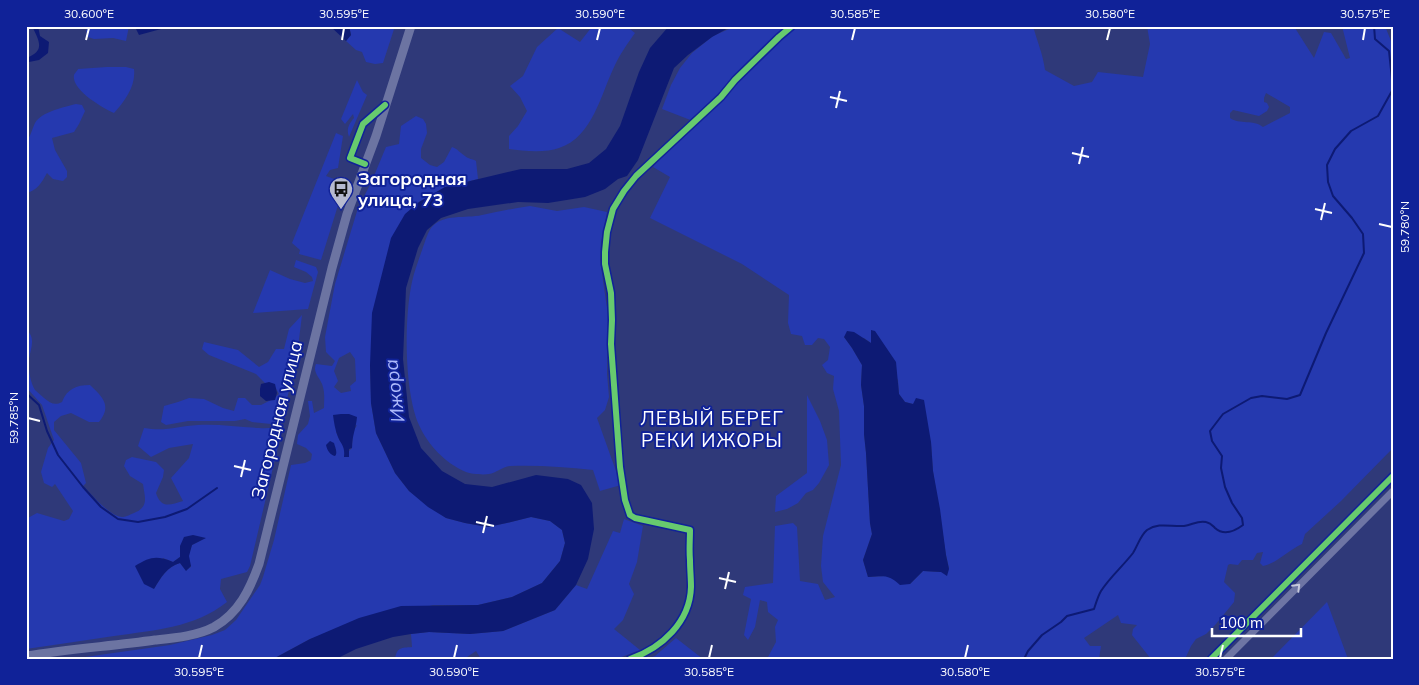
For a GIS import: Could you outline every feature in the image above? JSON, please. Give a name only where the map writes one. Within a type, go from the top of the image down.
[{"type":"main road","name":"Загородная улица","points":[[26,656],[197,633],[222,622],[245,597],[259,564],[327,284],[347,214],[376,136],[411,26]]},
{"type":"street","points":[[630,659],[652,649],[664,640],[674,631],[682,618],[691,589],[690,530],[635,518],[630,515],[625,500],[620,467],[611,344],[611,293],[604,252],[611,214],[617,202],[636,176],[720,97],[779,36],[792,26]]},
{"type":"street","points":[[365,164],[350,158],[363,124],[385,105]]},
{"type":"street","points":[[1211,659],[1393,476]]},
{"type":"street","points":[[1226,659],[1393,491]]},
{"type":"shaded area","points":[[88,26],[129,26],[126,41],[113,38],[94,39],[88,37],[86,31]]},
{"type":"shaded area","points":[[349,26],[395,26],[383,63],[366,62],[362,52],[356,50],[346,41],[351,35]]},
{"type":"shaded area","points":[[590,26],[626,26],[635,33],[617,61],[588,124],[571,142],[554,150],[528,151],[509,149],[509,136],[527,111],[520,97],[510,86],[523,76],[537,47],[558,28],[580,42],[591,28]]},
{"type":"shaded area","points":[[736,26],[1033,26],[1045,70],[1074,86],[1092,82],[1098,72],[1143,77],[1150,44],[1147,26],[1288,26],[1295,28],[1314,58],[1324,32],[1331,33],[1346,59],[1350,58],[1342,26],[1385,26],[1393,46],[1393,448],[1341,501],[1305,534],[1302,544],[1263,566],[1260,563],[1263,552],[1257,553],[1253,560],[1242,560],[1238,565],[1228,565],[1224,582],[1235,593],[1234,602],[1206,634],[1196,639],[1185,659],[1151,659],[1132,635],[1133,629],[1137,625],[1121,623],[1118,615],[1084,638],[1090,646],[1101,646],[1099,659],[764,659],[768,657],[776,642],[775,627],[778,620],[768,612],[767,602],[760,600],[755,627],[748,640],[744,635],[751,599],[743,595],[745,587],[773,583],[775,526],[793,523],[797,527],[800,581],[818,584],[825,600],[835,597],[823,582],[821,566],[823,536],[841,465],[839,411],[833,389],[834,376],[827,373],[822,365],[828,360],[830,347],[824,339],[818,338],[812,345],[805,345],[802,336],[791,334],[788,323],[789,295],[742,264],[650,218],[670,177],[653,167],[693,121],[662,109],[680,68],[692,53],[713,36]],"holes":[[[1266,93],[1290,107],[1290,113],[1263,127],[1255,123],[1230,118],[1230,113],[1233,110],[1259,116],[1267,111],[1269,107],[1264,102]],[[844,337],[864,338],[871,343],[898,380],[899,394],[905,402],[913,404],[931,442],[933,471],[949,568],[941,572],[923,571],[910,584],[886,576],[868,577],[863,560],[872,534],[861,385],[862,365]]]},
{"type":"shaded area","points":[[107,67],[134,69],[133,81],[126,98],[114,113],[89,98],[77,87],[74,81],[74,75],[78,69]]},
{"type":"shaded area","points":[[357,80],[363,92],[367,95],[349,137],[348,129],[354,118],[353,114],[345,124],[341,119]]},
{"type":"shaded area","points":[[76,104],[82,105],[85,111],[74,132],[52,138],[55,150],[67,171],[67,177],[63,181],[53,179],[47,173],[36,188],[26,193],[26,142],[35,123],[47,113]]},
{"type":"shaded area","points":[[416,116],[423,119],[426,124],[427,133],[421,149],[421,158],[430,165],[437,167],[444,162],[452,147],[466,157],[476,161],[478,179],[445,187],[419,202],[370,365],[371,403],[376,433],[395,473],[409,491],[446,518],[488,527],[531,517],[550,521],[562,530],[565,543],[560,561],[542,583],[512,597],[478,605],[433,605],[310,639],[273,659],[71,659],[170,645],[225,630],[236,620],[260,585],[274,540],[291,465],[311,460],[312,454],[306,448],[297,444],[298,435],[308,424],[310,416],[308,401],[312,401],[314,413],[324,408],[324,390],[315,367],[316,364],[332,366],[335,361],[326,352],[325,337],[335,284],[358,208],[386,147],[399,144],[401,126]],"holes":[[[350,352],[355,359],[356,381],[350,386],[351,391],[341,393],[334,387],[338,381],[334,371],[339,358]],[[357,425],[353,432],[352,448],[349,451],[340,441],[336,432]]]},
{"type":"shaded area","points":[[336,133],[343,136],[338,168],[330,170],[326,176],[345,183],[321,260],[299,254],[300,250],[292,243]]},
{"type":"shaded area","points":[[530,206],[557,211],[584,207],[607,212],[601,242],[600,260],[608,315],[607,374],[609,397],[605,410],[597,418],[621,485],[600,491],[593,470],[510,466],[489,474],[466,472],[451,464],[432,446],[419,425],[414,411],[410,393],[407,354],[409,297],[424,243],[431,228],[436,223],[448,218],[475,216]]},
{"type":"shaded area","points":[[296,260],[316,267],[318,272],[308,309],[253,313],[270,270],[305,283],[313,281],[312,277],[306,272],[294,267]]},
{"type":"shaded area","points":[[302,315],[297,356],[281,425],[252,422],[245,419],[235,421],[188,421],[166,425],[161,422],[164,406],[189,398],[204,399],[234,411],[238,398],[245,398],[252,405],[261,405],[273,399],[279,394],[275,387],[265,383],[256,374],[209,355],[202,349],[204,342],[238,350],[259,367],[268,362],[276,349],[284,349],[289,329]]},
{"type":"shaded area","points":[[26,329],[32,339],[29,371],[36,391],[48,401],[57,404],[62,402],[69,391],[80,386],[90,385],[102,398],[105,411],[99,422],[89,422],[71,413],[61,416],[54,422],[54,430],[81,463],[86,483],[83,486],[101,505],[113,514],[123,517],[139,511],[145,502],[143,484],[130,476],[124,466],[126,460],[132,457],[156,462],[164,470],[156,493],[160,502],[170,504],[183,501],[171,478],[189,458],[193,444],[169,448],[151,457],[138,446],[144,428],[165,429],[221,425],[282,429],[250,566],[247,572],[221,579],[220,589],[227,602],[214,611],[188,623],[144,632],[26,649],[26,519],[37,513],[64,521],[69,519],[73,511],[55,484],[52,487],[44,483],[41,472],[48,448],[54,440],[42,405],[26,387]],"holes":[[[205,538],[192,545],[188,556],[191,567],[186,570],[180,563],[171,567],[154,589],[163,558],[173,562],[180,557],[180,546]]]},
{"type":"shaded area","points":[[807,395],[827,440],[829,465],[813,490],[806,493],[798,503],[787,509],[775,512],[776,496],[807,473]]},
{"type":"shaded area","points":[[624,519],[643,526],[637,562],[629,584],[634,594],[623,620],[614,629],[640,650],[611,659],[481,659],[476,651],[464,659],[395,659],[400,649],[412,647],[411,634],[429,632],[470,634],[503,631],[555,610],[576,585],[587,589],[613,531],[620,533]]},
{"type":"shaded area","points":[[1327,602],[1348,659],[1271,659]]},
{"type":"shaded area","points":[[676,638],[703,659],[646,659],[655,656]]},
{"type":"water","points":[[32,26],[38,26],[40,36],[49,42],[48,53],[39,60],[29,62],[26,58],[39,49],[37,36]]},
{"type":"water","points":[[137,26],[172,26],[139,35],[136,29]]},
{"type":"water","points":[[330,26],[349,26],[351,35],[346,41]]},
{"type":"water","name":"Ижора","points":[[669,26],[732,26],[712,37],[674,68],[638,160],[627,176],[618,179],[605,189],[585,197],[548,203],[518,202],[468,209],[441,218],[427,230],[418,248],[406,288],[403,359],[409,417],[421,448],[442,471],[465,484],[492,487],[536,475],[568,479],[581,485],[592,503],[594,529],[588,559],[576,585],[555,610],[503,631],[470,634],[429,632],[411,634],[393,637],[356,649],[336,659],[273,659],[310,639],[359,618],[401,606],[478,605],[512,597],[542,583],[560,561],[565,543],[562,530],[550,521],[531,517],[488,527],[446,518],[428,507],[409,491],[395,473],[376,433],[371,403],[372,313],[391,238],[405,214],[419,202],[445,187],[521,169],[567,169],[589,163],[606,149],[620,126],[639,72],[650,48]]},
{"type":"water","points":[[871,330],[875,331],[896,362],[899,394],[905,402],[913,404],[916,398],[924,400],[949,569],[947,576],[941,572],[923,571],[910,584],[900,585],[889,577],[868,577],[863,560],[872,534],[861,385],[862,365],[844,337],[847,331],[854,332],[871,343]]},
{"type":"water","points":[[269,382],[275,384],[277,393],[275,400],[266,401],[260,396],[260,389],[261,384]]},
{"type":"water","points":[[341,414],[357,417],[352,448],[349,449],[349,457],[344,457],[344,448],[335,426],[333,415]]},
{"type":"water","points":[[330,441],[334,443],[335,456],[326,447]]},
{"type":"water","points":[[193,535],[206,538],[192,545],[189,556],[191,566],[186,571],[180,563],[168,570],[154,589],[144,584],[135,566],[153,558],[162,558],[173,562],[180,557],[180,546],[184,537]]},
{"type":"waterway","points":[[1024,659],[1028,651],[1042,635],[1067,616],[1094,609],[1101,591],[1133,553],[1147,530],[1156,526],[1184,526],[1198,522],[1208,522],[1218,530],[1226,532],[1233,531],[1243,525],[1242,518],[1232,503],[1225,487],[1221,468],[1222,456],[1212,441],[1210,431],[1223,414],[1251,398],[1262,396],[1287,399],[1300,395],[1326,333],[1364,253],[1363,234],[1333,196],[1328,182],[1327,165],[1335,149],[1351,131],[1378,116],[1393,89],[1389,51],[1375,39],[1374,26]]},
{"type":"waterway","points":[[26,393],[39,405],[47,431],[58,455],[101,507],[118,519],[138,522],[165,517],[187,509],[217,488]]},
{"type":"cycle path","points":[[630,659],[663,641],[680,622],[686,611],[691,587],[690,530],[635,518],[630,515],[625,500],[620,467],[611,344],[611,293],[605,264],[607,232],[613,209],[636,176],[721,97],[735,80],[792,26]]},
{"type":"cycle path","points":[[365,164],[350,158],[363,124],[385,105]]},
{"type":"cycle path","points":[[1211,659],[1393,476]]},
{"type":"place","name":"Загородная улица, 73","points":[[341,210]]},
{"type":"district","name":"ЛЕВЫЙ БЕРЕГ РЕКИ ИЖОРЫ","points":[[712,429]]}]
